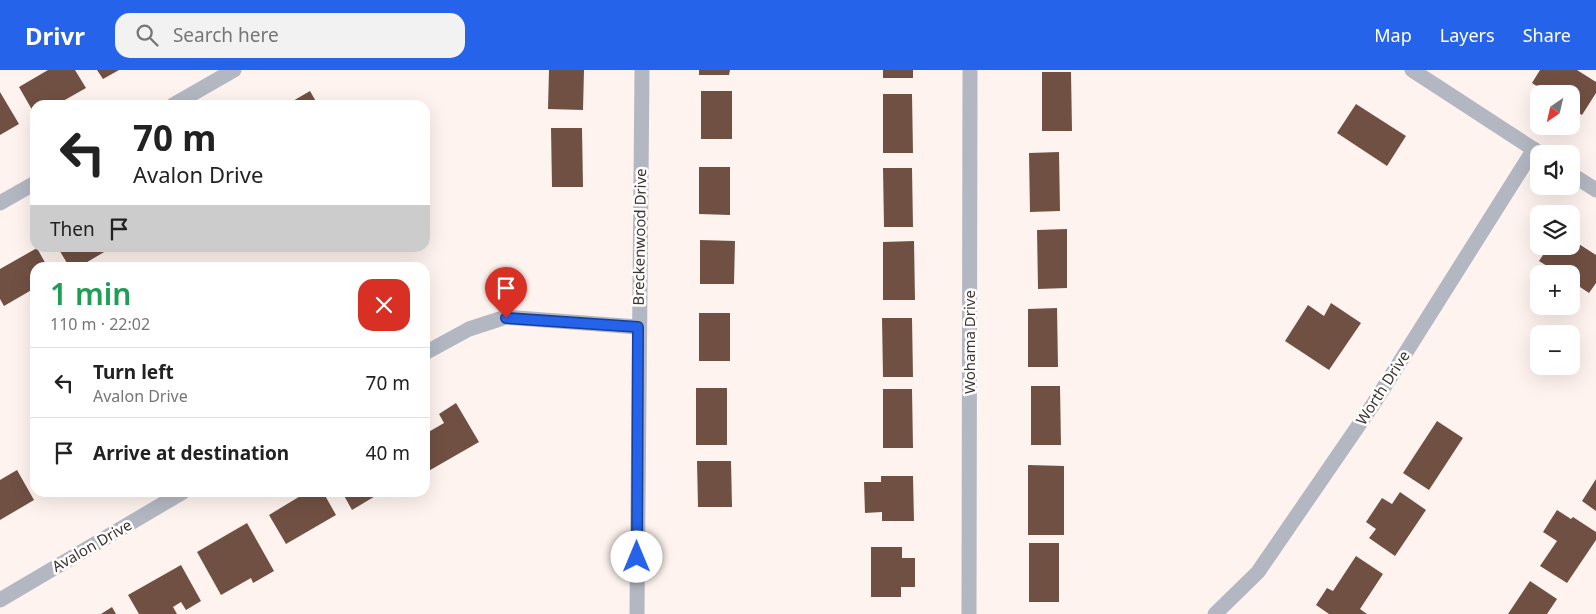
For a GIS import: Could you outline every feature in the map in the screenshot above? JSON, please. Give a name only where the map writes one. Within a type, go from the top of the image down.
[{"type":"street","points":[[182,100],[234,70]]},
{"type":"street","name":"Breckenwood Drive","points":[[636,614],[642,70]]},
{"type":"street","name":"Wohama Drive","points":[[969,614],[970,70]]},
{"type":"street","points":[[1412,70],[1530,146]]},
{"type":"street","name":"Worth Drive","points":[[1215,614],[1258,572],[1374,403],[1530,163]]},
{"type":"street","points":[[1580,180],[1596,190]]},
{"type":"street","points":[[0,203],[30,186]]},
{"type":"street","points":[[430,350],[469,329],[506,318],[638,327]]},
{"type":"street","name":"Avalon Drive","points":[[0,600],[175,497]]},
{"type":"building","points":[[48,70],[75,70],[86,88],[65,100],[30,100],[30,106],[19,87]]},
{"type":"building","points":[[97,70],[119,70],[103,79]]},
{"type":"building","points":[[549,70],[584,70],[583,110],[548,109]]},
{"type":"building","points":[[699,70],[730,70],[729,75],[699,75]]},
{"type":"building","points":[[883,70],[913,70],[913,78],[883,78]]},
{"type":"building","points":[[1540,70],[1577,70],[1596,82],[1596,93],[1582,115],[1580,114],[1580,85],[1535,85],[1532,83]]},
{"type":"building","points":[[1042,72],[1071,72],[1072,131],[1042,131]]},
{"type":"building","points":[[310,91],[315,100],[295,100]]},
{"type":"building","points":[[701,91],[732,91],[732,139],[701,139]]},
{"type":"building","points":[[0,92],[19,124],[0,135]]},
{"type":"building","points":[[883,94],[912,94],[913,153],[883,153]]},
{"type":"building","points":[[1356,104],[1406,136],[1387,166],[1337,133]]},
{"type":"building","points":[[551,128],[582,128],[583,187],[552,187]]},
{"type":"building","points":[[1059,152],[1060,211],[1030,212],[1029,153]]},
{"type":"building","points":[[699,167],[730,167],[730,215],[699,214]]},
{"type":"building","points":[[883,168],[912,168],[913,227],[884,227]]},
{"type":"building","points":[[1067,229],[1067,288],[1038,289],[1037,230]]},
{"type":"building","points":[[700,240],[735,241],[734,284],[700,284]]},
{"type":"building","points":[[914,241],[915,300],[883,300],[883,242]]},
{"type":"building","points":[[1580,245],[1596,255],[1596,283],[1589,293],[1580,287],[1580,265],[1545,265],[1539,261],[1543,255],[1580,255]]},
{"type":"building","points":[[30,252],[39,252],[45,262],[30,262],[30,291],[4,306],[0,299],[0,269]]},
{"type":"building","points":[[60,252],[104,252],[87,262],[66,262]]},
{"type":"building","points":[[1331,303],[1361,323],[1329,370],[1285,341],[1308,305],[1324,316]]},
{"type":"building","points":[[1057,308],[1058,367],[1028,367],[1028,309]]},
{"type":"building","points":[[699,313],[730,313],[730,361],[699,361]]},
{"type":"building","points":[[882,318],[912,318],[913,377],[883,377]]},
{"type":"building","points":[[1031,386],[1060,386],[1061,445],[1031,445]]},
{"type":"building","points":[[696,388],[727,388],[727,445],[696,445]]},
{"type":"building","points":[[883,389],[912,389],[913,448],[883,448]]},
{"type":"building","points":[[456,403],[479,442],[430,470],[430,431],[444,423],[439,414]]},
{"type":"building","points":[[1437,421],[1463,438],[1429,490],[1403,473]]},
{"type":"building","points":[[697,461],[731,461],[732,507],[698,507]]},
{"type":"building","points":[[1028,465],[1064,466],[1064,535],[1028,535]]},
{"type":"building","points":[[17,470],[30,493],[30,497],[34,500],[0,520],[0,480]]},
{"type":"building","points":[[881,476],[913,476],[914,521],[882,521],[882,512],[865,513],[864,482],[881,482]]},
{"type":"building","points":[[1596,479],[1596,511],[1582,501]]},
{"type":"building","points":[[1400,492],[1426,510],[1395,556],[1369,538],[1376,529],[1366,522],[1382,498],[1392,504]]},
{"type":"building","points":[[299,497],[326,497],[336,515],[286,544],[269,515]]},
{"type":"building","points":[[345,497],[374,497],[352,510]]},
{"type":"building","points":[[1557,510],[1571,519],[1573,517],[1596,532],[1596,540],[1567,583],[1540,566],[1557,541],[1543,532]]},
{"type":"building","points":[[247,523],[274,571],[253,583],[251,578],[221,595],[197,552]]},
{"type":"building","points":[[1029,543],[1059,543],[1059,602],[1029,602]]},
{"type":"building","points":[[871,547],[902,547],[902,558],[915,558],[915,587],[901,587],[901,597],[871,597]]},
{"type":"building","points":[[1356,556],[1383,574],[1360,609],[1367,614],[1329,614],[1316,605],[1327,588],[1333,591]]},
{"type":"building","points":[[181,565],[201,601],[186,610],[181,602],[173,607],[177,614],[139,614],[128,595]]},
{"type":"building","points":[[1530,581],[1557,599],[1547,614],[1508,614]]},
{"type":"building","points":[[112,607],[116,614],[101,614]]},
{"type":"route","points":[[506,318],[638,327],[637,557]]}]
